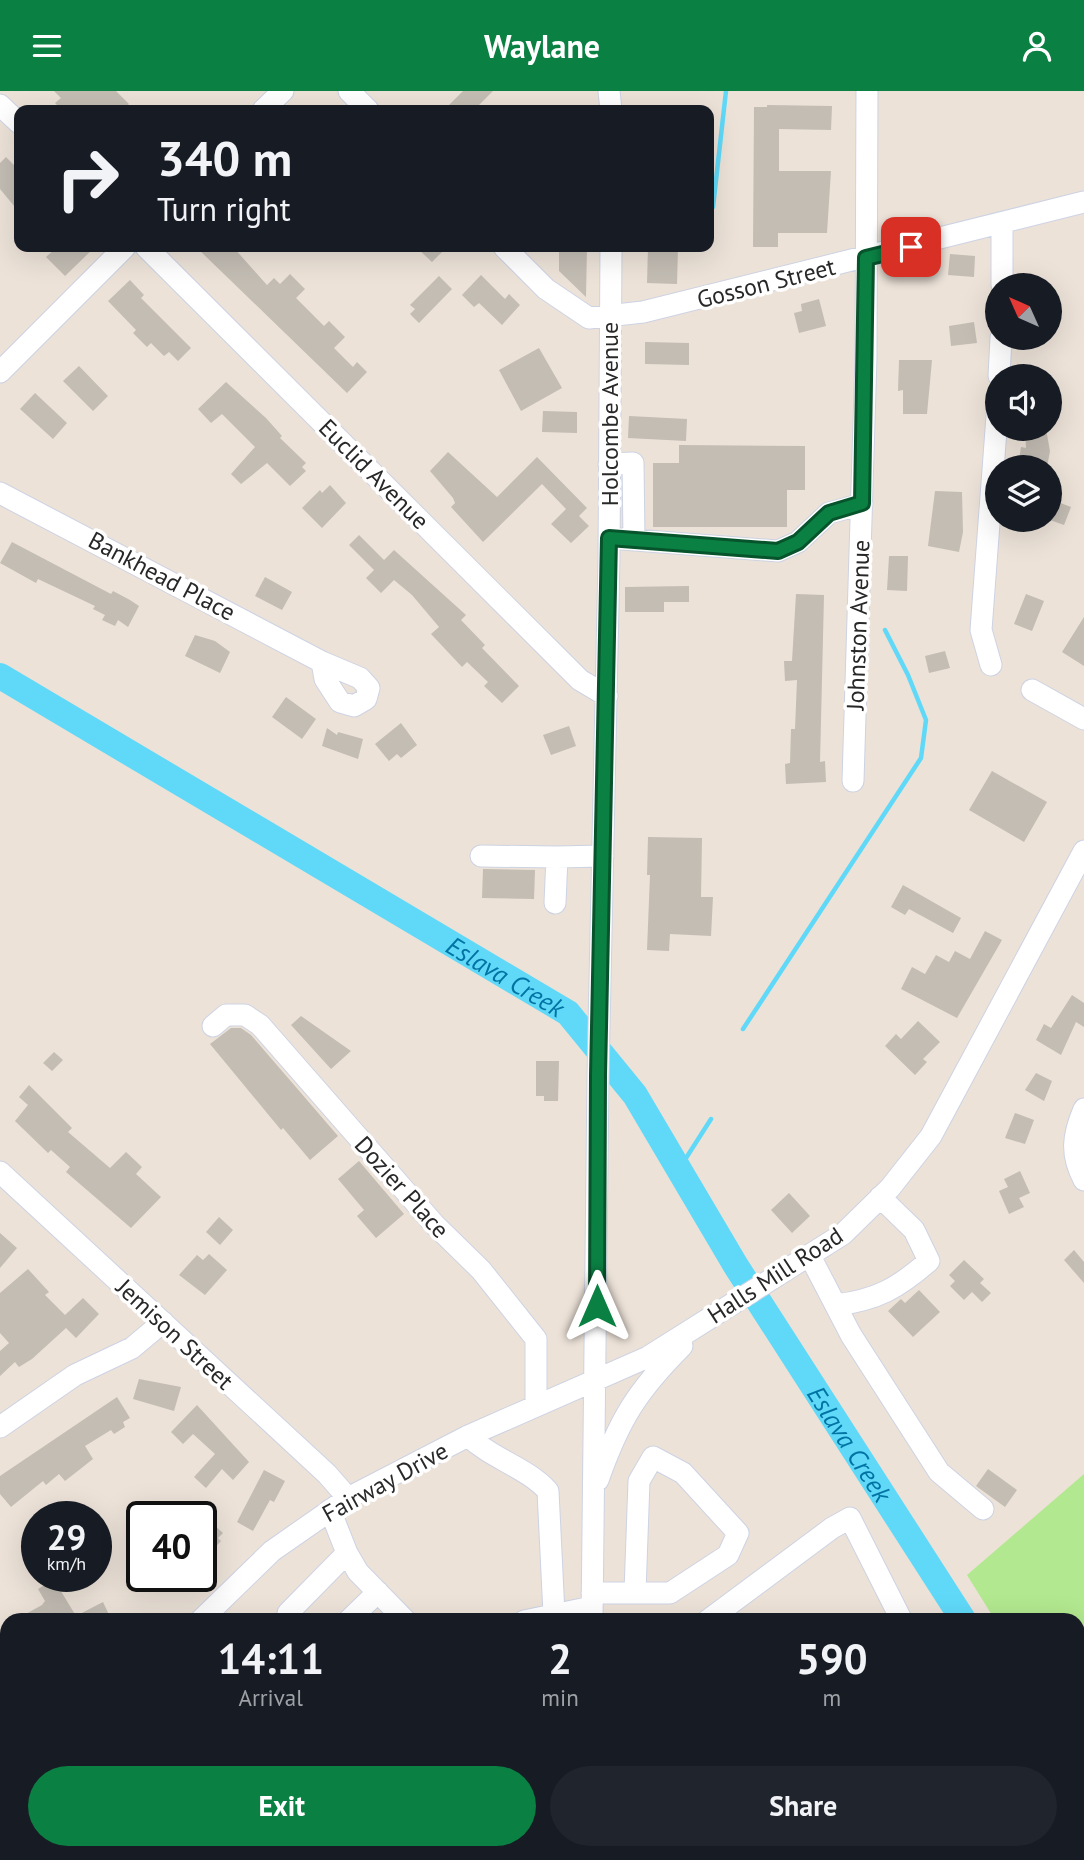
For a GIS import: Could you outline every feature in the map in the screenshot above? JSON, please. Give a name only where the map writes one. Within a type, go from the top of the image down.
[{"type":"street","points":[[268,105],[283,91]]},
{"type":"street","points":[[349,91],[363,105]]},
{"type":"street","name":"Johnston Avenue","points":[[853,781],[862,503],[867,91]]},
{"type":"street","points":[[0,105],[14,118]]},
{"type":"street","name":"Gosson Street","points":[[509,252],[546,289],[589,318],[643,312],[1084,202]]},
{"type":"street","points":[[1002,223],[1002,273]]},
{"type":"street","points":[[0,372],[120,252]]},
{"type":"street","name":"Euclid Avenue","points":[[151,252],[580,680],[607,696]]},
{"type":"street","name":"Holcombe Avenue","points":[[593,1379],[597,1330],[598,1076],[607,696],[611,252]]},
{"type":"street","points":[[991,665],[981,631],[995,441]]},
{"type":"street","points":[[609,464],[633,463],[634,539]]},
{"type":"street","name":"Bankhead Place","points":[[0,493],[323,662]]},
{"type":"street","points":[[609,538],[778,551],[798,542],[829,513],[862,503]]},
{"type":"street","points":[[1032,690],[1084,719]]},
{"type":"street","name":"Halls Mill Road","points":[[593,1379],[648,1357],[802,1261],[842,1234],[880,1197],[932,1136],[1084,851]]},
{"type":"street","points":[[481,856],[603,856]]},
{"type":"street","points":[[555,903],[557,857]]},
{"type":"street","name":"Dozier Place","points":[[213,1027],[226,1015],[245,1015],[260,1025],[434,1224],[481,1270],[536,1339],[536,1406]]},
{"type":"street","points":[[1084,1109],[1075,1129],[1072,1148],[1084,1180]]},
{"type":"street","name":"Jemison Street","points":[[0,1172],[327,1474],[348,1498]]},
{"type":"street","points":[[836,1305],[867,1301],[894,1289],[929,1261],[914,1230],[880,1197]]},
{"type":"street","points":[[802,1261],[836,1305],[851,1335],[939,1472],[983,1509]]},
{"type":"street","points":[[593,1495],[614,1433],[632,1402],[650,1378],[711,1317]]},
{"type":"street","points":[[0,1427],[75,1375],[132,1348],[163,1322]]},
{"type":"street","points":[[592,1607],[593,1379]]},
{"type":"street","name":"Fairway Drive","points":[[208,1613],[271,1551],[348,1498],[468,1436],[593,1379]]},
{"type":"street","points":[[468,1436],[484,1452],[537,1479],[548,1491],[542,1613]]},
{"type":"street","points":[[565,1613],[635,1593],[670,1593],[728,1555],[738,1533],[683,1473],[653,1457],[639,1481],[635,1593]]},
{"type":"street","points":[[330,1510],[347,1553],[358,1572],[398,1613]]},
{"type":"street","points":[[718,1613],[832,1528],[850,1518],[898,1613]]},
{"type":"street","points":[[288,1613],[347,1553]]},
{"type":"street","points":[[356,1613],[378,1592]]},
{"type":"green space","points":[[1084,1474],[1084,1613],[991,1613],[967,1575]]},
{"type":"building","points":[[54,91],[116,91],[129,104],[57,105],[55,103],[61,98]]},
{"type":"building","points":[[463,91],[493,91],[479,105],[449,105]]},
{"type":"building","points":[[832,106],[831,130],[779,129],[779,171],[831,171],[827,233],[778,233],[778,247],[753,247],[754,107]]},
{"type":"building","points":[[6,157],[14,165],[14,206],[0,189],[0,163]]},
{"type":"building","points":[[52,252],[90,252],[65,276],[46,257]]},
{"type":"building","points":[[201,252],[237,252],[267,285],[274,278],[280,284],[290,274],[305,289],[296,298],[324,326],[329,321],[345,337],[334,348],[353,367],[357,362],[367,372],[347,393]]},
{"type":"building","points":[[421,252],[442,252],[432,262]]},
{"type":"building","points":[[559,252],[587,252],[586,297],[559,271]]},
{"type":"building","points":[[648,252],[678,252],[677,284],[647,283]]},
{"type":"building","points":[[950,254],[975,256],[974,277],[948,275]]},
{"type":"building","points":[[481,275],[505,299],[509,294],[520,305],[502,325],[479,303],[474,307],[462,295]]},
{"type":"building","points":[[439,276],[452,289],[419,323],[410,314],[415,309],[410,305]]},
{"type":"building","points":[[130,280],[144,295],[141,298],[191,348],[178,361],[169,352],[164,356],[151,343],[147,347],[133,333],[136,330],[108,301]]},
{"type":"building","points":[[819,299],[826,326],[799,333],[794,313],[802,311],[801,304]]},
{"type":"building","points":[[974,322],[977,343],[951,346],[949,326]]},
{"type":"building","points":[[645,342],[689,343],[689,365],[645,364]]},
{"type":"building","points":[[539,348],[562,388],[521,411],[499,370]]},
{"type":"building","points":[[899,360],[932,360],[927,414],[903,414],[903,390],[898,391]]},
{"type":"building","points":[[79,366],[108,396],[93,411],[63,381]]},
{"type":"building","points":[[226,382],[266,418],[282,436],[280,438],[306,463],[302,467],[306,471],[290,486],[267,463],[241,484],[231,474],[255,447],[222,414],[211,423],[198,409]]},
{"type":"building","points":[[35,393],[67,423],[53,439],[20,409]]},
{"type":"building","points":[[543,411],[577,412],[577,433],[542,432]]},
{"type":"building","points":[[629,416],[687,419],[686,441],[628,438]]},
{"type":"building","points":[[1026,441],[1048,441],[1049,455],[1020,455],[1021,447],[1026,448]]},
{"type":"building","points":[[679,445],[805,446],[805,490],[787,490],[787,527],[653,527],[653,463],[679,463]]},
{"type":"building","points":[[448,452],[497,497],[537,457],[587,508],[579,516],[589,526],[571,543],[551,524],[566,509],[542,484],[483,542],[451,507],[455,503],[453,498],[430,471]]},
{"type":"building","points":[[330,485],[346,503],[322,528],[302,508],[320,490],[322,493]]},
{"type":"building","points":[[935,491],[962,492],[963,532],[959,552],[928,546]]},
{"type":"building","points":[[1062,504],[1071,507],[1064,525],[1062,524]]},
{"type":"building","points":[[359,535],[384,560],[394,550],[466,615],[461,620],[485,645],[482,648],[519,686],[502,703],[484,686],[488,682],[467,662],[462,667],[431,634],[439,627],[412,595],[394,580],[381,593],[366,578],[374,570],[349,545]]},
{"type":"building","points":[[12,542],[139,606],[128,627],[118,620],[115,626],[102,620],[105,615],[93,609],[95,606],[38,579],[36,583],[0,563]]},
{"type":"building","points":[[889,556],[908,556],[907,591],[887,590]]},
{"type":"building","points":[[265,577],[292,592],[282,610],[255,596]]},
{"type":"building","points":[[689,586],[689,602],[664,602],[664,612],[625,612],[625,587]]},
{"type":"building","points":[[796,594],[824,595],[820,762],[825,761],[826,782],[786,784],[785,764],[790,763],[791,729],[795,729],[797,680],[785,681],[784,661],[792,661]]},
{"type":"building","points":[[1026,594],[1044,601],[1032,631],[1014,624]]},
{"type":"building","points":[[1084,617],[1084,666],[1062,652]]},
{"type":"building","points":[[195,635],[215,641],[230,652],[220,673],[185,656]]},
{"type":"building","points":[[945,651],[950,668],[929,673],[925,656]]},
{"type":"building","points":[[286,697],[316,719],[302,739],[272,717]]},
{"type":"building","points":[[401,723],[417,745],[401,758],[397,754],[389,761],[375,744]]},
{"type":"building","points":[[569,726],[576,746],[551,755],[543,735]]},
{"type":"building","points":[[327,728],[337,735],[338,732],[363,739],[358,759],[322,746]]},
{"type":"building","points":[[992,771],[1047,802],[1024,842],[969,810]]},
{"type":"building","points":[[648,837],[702,838],[701,897],[713,897],[711,936],[670,934],[669,951],[647,950],[650,875],[647,875]]},
{"type":"building","points":[[483,869],[535,870],[534,899],[482,898]]},
{"type":"building","points":[[903,885],[961,918],[953,933],[909,909],[905,915],[891,907]]},
{"type":"building","points":[[985,931],[1002,940],[957,1018],[901,989],[912,967],[925,974],[936,955],[949,962],[955,951],[970,959]]},
{"type":"building","points":[[1072,995],[1084,1003],[1084,1027],[1076,1022],[1061,1055],[1036,1040],[1044,1024],[1051,1028]]},
{"type":"building","points":[[301,1016],[351,1051],[331,1069],[291,1025]]},
{"type":"building","points":[[918,1021],[940,1042],[923,1059],[927,1062],[915,1075],[885,1046],[896,1034],[901,1039]]},
{"type":"building","points":[[231,1028],[241,1028],[251,1035],[338,1136],[310,1160],[283,1128],[281,1130],[210,1044]]},
{"type":"building","points":[[54,1052],[63,1060],[52,1071],[43,1063]]},
{"type":"building","points":[[536,1061],[559,1061],[558,1101],[544,1101],[544,1096],[536,1096]]},
{"type":"building","points":[[1036,1073],[1052,1081],[1044,1101],[1025,1090]]},
{"type":"building","points":[[29,1085],[72,1128],[68,1132],[110,1168],[126,1152],[142,1167],[136,1174],[161,1197],[131,1228],[66,1172],[70,1167],[51,1150],[48,1153],[15,1121],[28,1105],[19,1097]]},
{"type":"building","points":[[1015,1113],[1034,1120],[1025,1144],[1005,1138]]},
{"type":"building","points":[[359,1161],[404,1214],[376,1238],[357,1216],[364,1210],[338,1179]]},
{"type":"building","points":[[1020,1171],[1030,1193],[1019,1198],[1024,1207],[1009,1214],[999,1191],[1008,1187],[1004,1179]]},
{"type":"building","points":[[789,1193],[810,1216],[792,1233],[771,1210]]},
{"type":"building","points":[[219,1217],[233,1230],[220,1245],[206,1232]]},
{"type":"building","points":[[0,1233],[17,1248],[0,1268]]},
{"type":"building","points":[[1074,1250],[1084,1262],[1084,1283],[1064,1260]]},
{"type":"building","points":[[209,1254],[227,1270],[205,1295],[179,1275],[197,1255],[203,1260]]},
{"type":"building","points":[[964,1260],[984,1279],[980,1283],[991,1293],[982,1302],[972,1292],[964,1300],[950,1286],[955,1281],[949,1275]]},
{"type":"building","points":[[28,1269],[49,1292],[45,1295],[65,1315],[83,1298],[99,1314],[76,1338],[66,1328],[32,1359],[19,1367],[15,1362],[0,1376],[0,1351],[9,1343],[0,1333],[0,1293]]},
{"type":"building","points":[[919,1290],[940,1312],[913,1337],[888,1311],[901,1299],[905,1303]]},
{"type":"building","points":[[139,1379],[181,1387],[174,1411],[133,1399]]},
{"type":"building","points":[[117,1397],[130,1418],[123,1422],[125,1427],[114,1434],[111,1430],[85,1446],[93,1459],[65,1481],[59,1474],[46,1485],[43,1481],[11,1507],[0,1494],[0,1476]]},
{"type":"building","points":[[197,1405],[249,1462],[233,1480],[222,1469],[206,1488],[194,1477],[215,1454],[193,1434],[183,1444],[171,1432]]},
{"type":"building","points":[[988,1469],[1017,1490],[1005,1507],[976,1486]]},
{"type":"building","points":[[264,1470],[285,1481],[274,1502],[270,1500],[253,1531],[237,1522]]},
{"type":"building","points":[[217,1528],[223,1533],[218,1538],[221,1541],[217,1545]]},
{"type":"building","points":[[40,1592],[61,1592],[74,1613],[28,1613],[45,1601]]},
{"type":"building","points":[[103,1602],[108,1613],[82,1613]]},
{"type":"waterway","points":[[714,198],[726,91]]},
{"type":"waterway","points":[[743,1029],[921,758],[926,720],[908,675],[885,630]]},
{"type":"waterway","name":"Eslava Creek","points":[[0,676],[568,1013],[635,1095],[736,1266],[959,1613]]},
{"type":"waterway","points":[[679,1169],[711,1119]]},
{"type":"route","points":[[597,1306],[598,1076],[609,538],[654,539],[690,546],[778,551],[798,542],[829,513],[862,503],[866,258],[911,247]]}]
